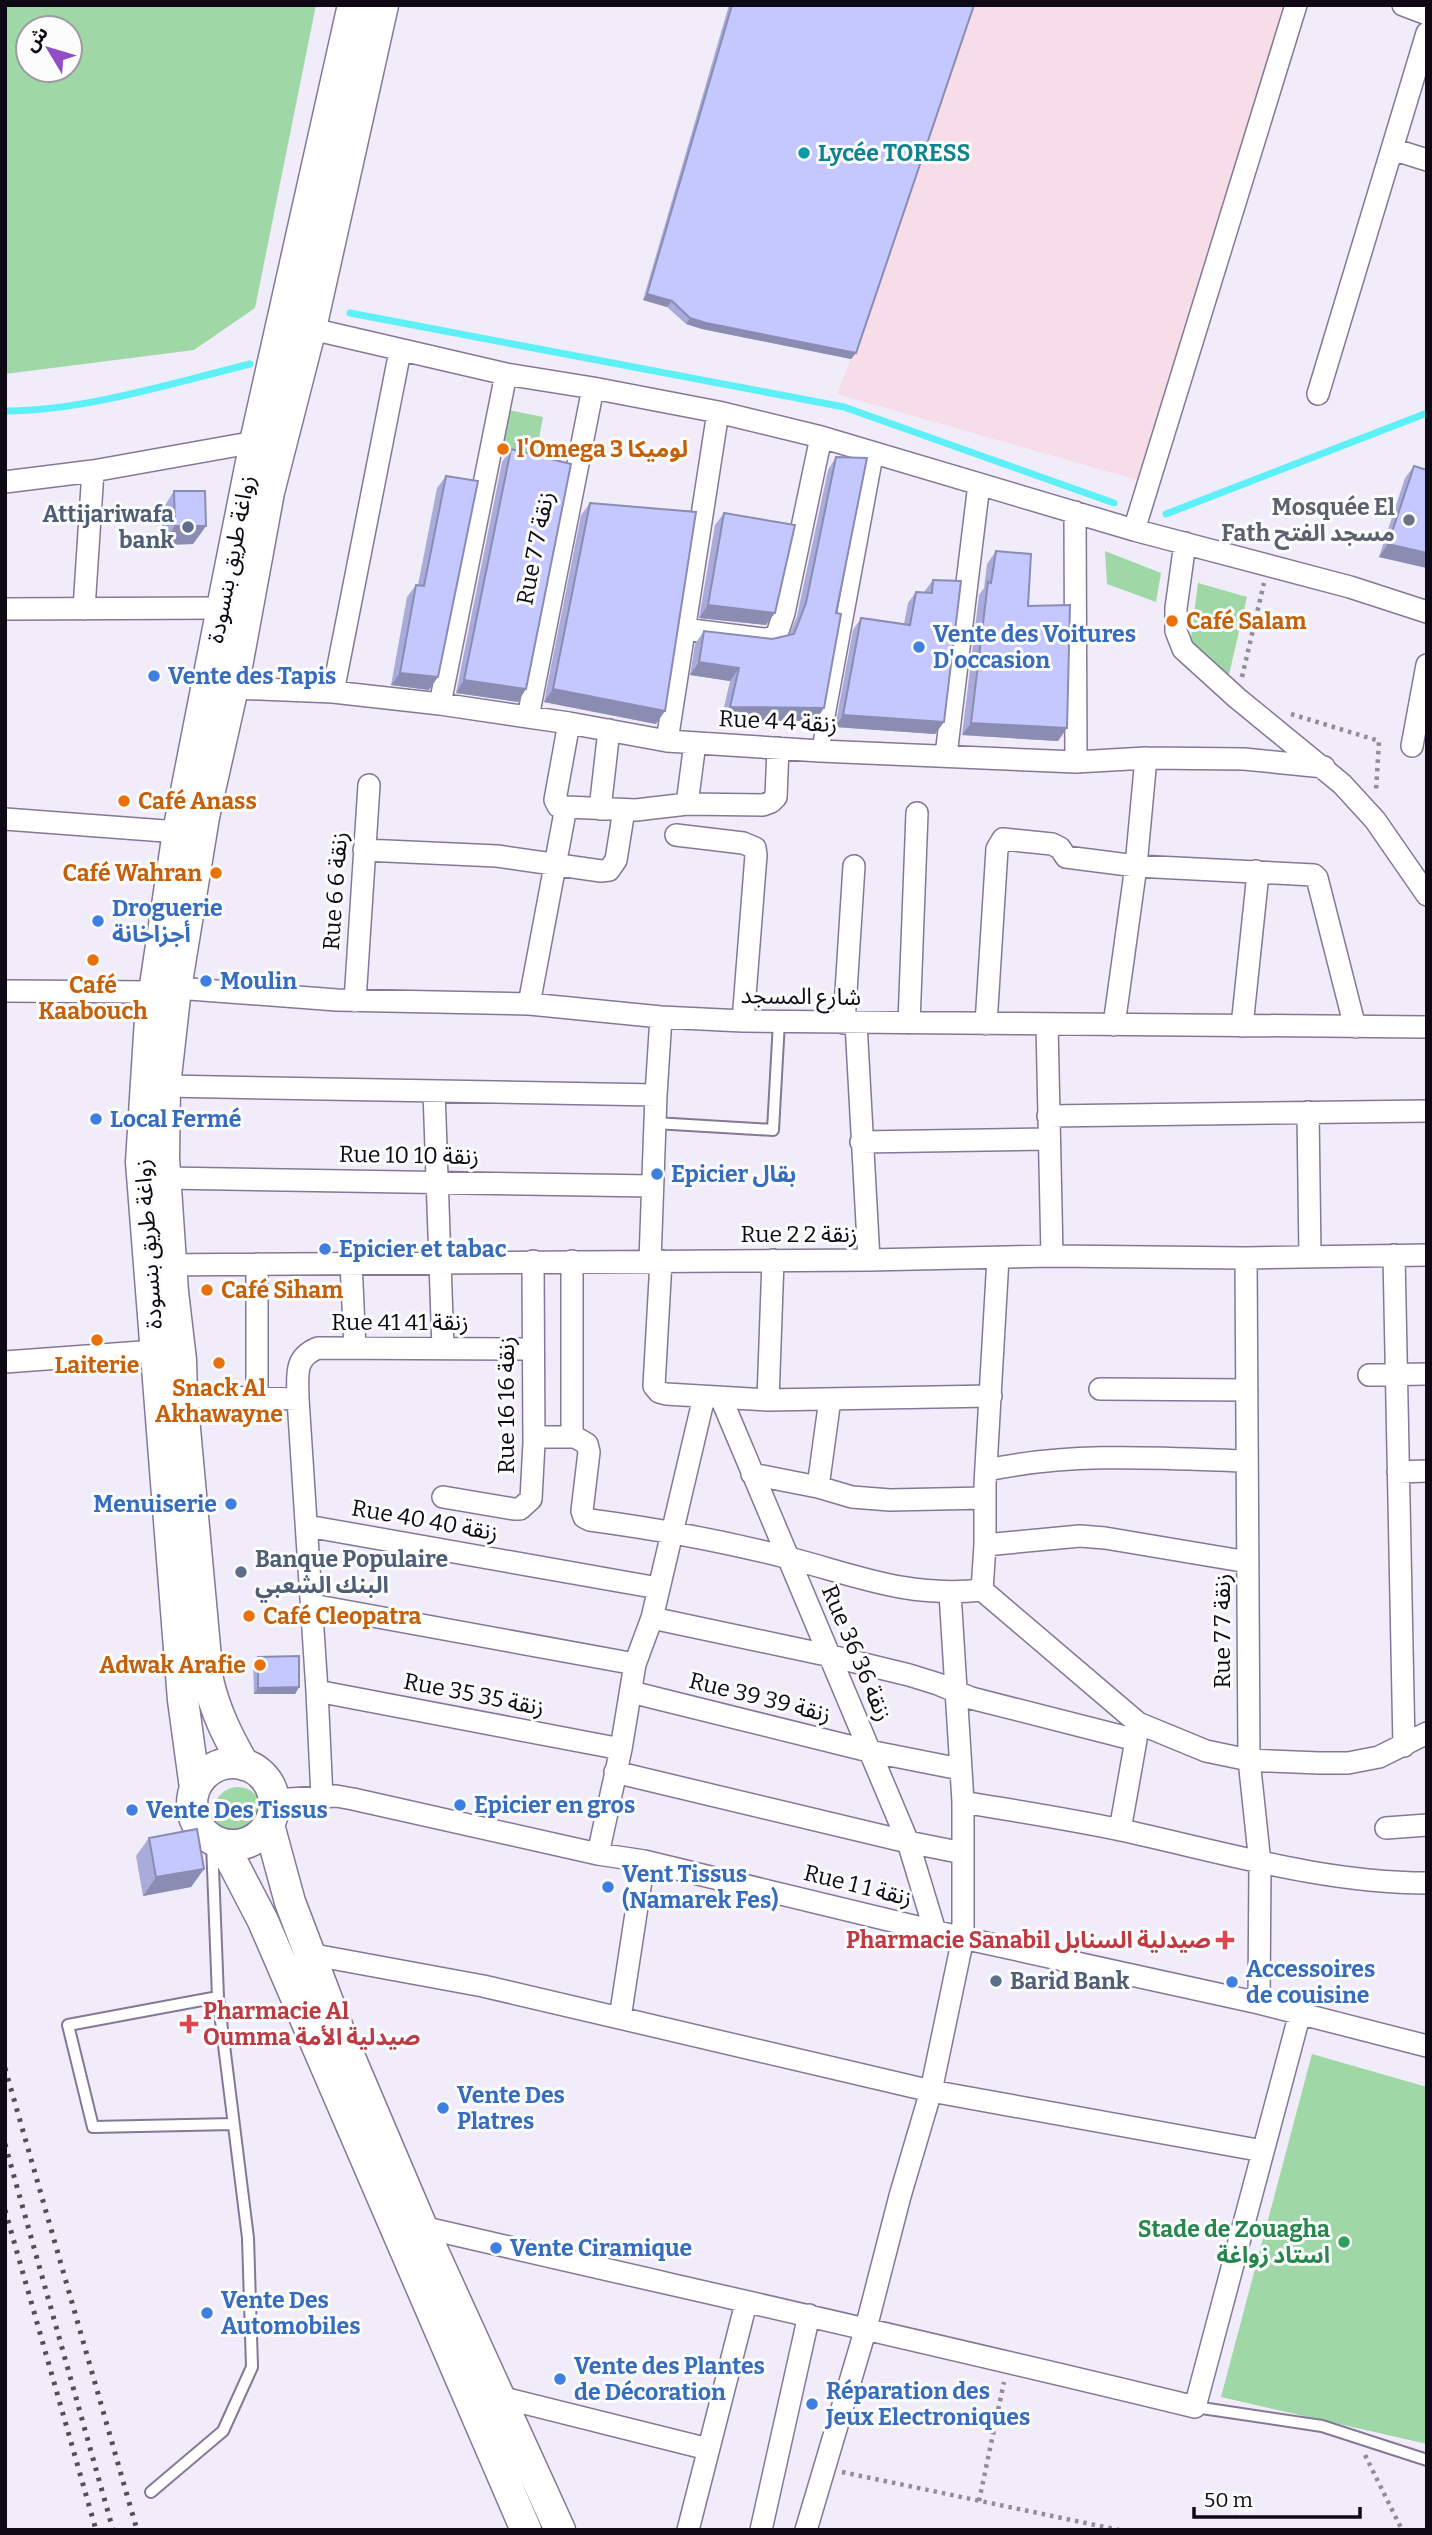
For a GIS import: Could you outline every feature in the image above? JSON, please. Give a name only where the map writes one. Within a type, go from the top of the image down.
[{"type":"main road","name":"زواغة طريق بنسودة","points":[[244,1765],[222,1725],[213,1703],[208,1679],[181,1360],[141,1162],[143,1099],[164,990],[233,688],[353,5]]},
{"type":"main road","name":"زواغة طريق بنسودة","points":[[195,1788],[183,1700],[155,1351],[165,1178],[164,990],[178,832],[255,442],[297,326],[383,5]]},
{"type":"main road","points":[[526,2530],[263,1921],[217,1842],[202,1831],[193,1814],[195,1788],[203,1776],[215,1768],[229,1763],[244,1765],[257,1771],[266,1780],[290,1902],[343,2041],[422,2227],[560,2530]]},
{"type":"main road","points":[[217,1842],[236,1845],[249,1842],[260,1835],[271,1812]]},
{"type":"street","points":[[1134,530],[1296,5]]},
{"type":"street","points":[[1403,5],[1427,14]]},
{"type":"street","points":[[1318,394],[1427,33]]},
{"type":"street","points":[[1392,149],[1427,160]]},
{"type":"street","points":[[297,326],[506,374],[718,412],[821,437],[1134,530],[1350,587],[1427,612]]},
{"type":"street","points":[[333,692],[400,351]]},
{"type":"street","points":[[440,704],[506,374]]},
{"type":"street","name":"Rue 7 زنقة 7","points":[[528,718],[593,388]]},
{"type":"street","points":[[667,741],[718,412]]},
{"type":"street","points":[[684,629],[764,639],[776,638],[784,613],[821,437]]},
{"type":"street","points":[[5,482],[93,471],[255,442]]},
{"type":"street","points":[[820,751],[875,453]]},
{"type":"street","points":[[84,609],[93,471]]},
{"type":"street","points":[[946,755],[979,484]]},
{"type":"street","points":[[1075,512],[1076,762]]},
{"type":"street","points":[[1185,543],[1176,608],[1176,631],[1183,649],[1237,698],[1342,784],[1375,820],[1427,895]]},
{"type":"street","points":[[5,609],[222,608]]},
{"type":"street","points":[[1412,746],[1427,665]]},
{"type":"street","name":"Rue 4 زنقة 4","points":[[233,688],[333,692],[440,704],[667,741],[820,751],[1076,762],[1146,758],[1244,759],[1324,767]]},
{"type":"street","points":[[569,723],[555,800],[558,806],[566,807],[624,810],[687,804],[764,805],[776,797],[778,748]]},
{"type":"street","points":[[600,809],[609,730]]},
{"type":"street","points":[[687,804],[695,743]]},
{"type":"street","points":[[1114,1025],[1136,866],[1146,758]]},
{"type":"street","name":"Rue 6 زنقة 6","points":[[355,1001],[369,785]]},
{"type":"street","points":[[528,1004],[566,807]]},
{"type":"street","points":[[364,850],[497,856],[609,870],[616,860],[624,810]]},
{"type":"street","points":[[909,1023],[917,813]]},
{"type":"street","points":[[5,819],[178,832]]},
{"type":"street","points":[[676,835],[743,843],[755,848],[753,909],[743,1021]]},
{"type":"street","points":[[986,1024],[999,842],[1003,839],[1052,844],[1060,848],[1062,855],[1136,866],[1309,874],[1317,878],[1354,1027]]},
{"type":"street","points":[[854,866],[850,1023],[869,1261]]},
{"type":"street","points":[[1242,1026],[1256,871]]},
{"type":"street","name":"شارع المسجد","points":[[5,991],[164,990],[355,1001],[528,1004],[661,1017],[779,1022],[1427,1027]]},
{"type":"street","points":[[661,1017],[652,1185],[656,1261],[654,1387],[666,1394],[768,1400],[990,1396]]},
{"type":"street","points":[[1047,1024],[1052,1256]]},
{"type":"street","points":[[165,1086],[656,1095]]},
{"type":"street","points":[[434,1091],[443,1348]]},
{"type":"street","points":[[1048,1116],[1427,1111]]},
{"type":"street","points":[[1308,1112],[1310,1256]]},
{"type":"street","points":[[861,1142],[1048,1139]]},
{"type":"street","name":"Rue 10 زنقة 10","points":[[165,1178],[652,1185]]},
{"type":"street","points":[[1394,1255],[1394,1375],[1404,1746]]},
{"type":"street","name":"Rue 2 زنقة 2","points":[[160,1265],[1427,1255]]},
{"type":"street","points":[[982,1590],[998,1258]]},
{"type":"street","name":"Rue 7 زنقة 7","points":[[1246,1258],[1250,1760],[1260,1863],[1259,2003]]},
{"type":"street","points":[[768,1400],[773,1260]]},
{"type":"street","name":"Rue 16 زنقة 16","points":[[443,1497],[514,1509],[526,1505],[531,1499],[534,1437],[533,1261]]},
{"type":"street","points":[[572,1261],[572,1437]]},
{"type":"street","points":[[351,1263],[355,1348]]},
{"type":"street","points":[[257,1264],[257,1398]]},
{"type":"street","name":"Rue 41 زنقة 41","points":[[298,1399],[298,1369],[308,1352],[318,1348],[533,1349]]},
{"type":"street","points":[[5,1362],[155,1351]]},
{"type":"street","points":[[1369,1375],[1427,1374]]},
{"type":"street","points":[[1100,1390],[1247,1390]]},
{"type":"street","points":[[182,1396],[298,1399],[322,1798]]},
{"type":"street","points":[[598,1854],[621,1749],[635,1664],[652,1618],[672,1532],[712,1398]]},
{"type":"street","name":"Rue 36 زنقة 36","points":[[712,1398],[751,1474],[831,1656],[908,1842],[935,1931]]},
{"type":"street","points":[[818,1487],[830,1399]]},
{"type":"street","points":[[534,1437],[572,1437],[587,1444],[589,1452],[582,1511],[584,1517],[590,1520],[672,1532],[788,1558],[898,1588],[950,1594],[982,1590],[1137,1732]]},
{"type":"street","points":[[986,1470],[1025,1462],[1076,1457],[1247,1461]]},
{"type":"street","points":[[1398,1472],[1427,1471]]},
{"type":"street","points":[[751,1474],[818,1487],[852,1497],[890,1500],[985,1498]]},
{"type":"street","name":"Rue 40 زنقة 40","points":[[307,1526],[659,1588]]},
{"type":"street","points":[[985,1545],[1080,1536],[1248,1562]]},
{"type":"street","points":[[806,2530],[866,2328],[900,2196],[931,2091],[962,1938],[963,1802],[950,1594]]},
{"type":"street","points":[[312,1605],[635,1664]]},
{"type":"street","points":[[652,1618],[831,1656],[909,1675],[971,1698],[1137,1732],[1250,1760],[1349,1763],[1379,1756],[1427,1734]]},
{"type":"street","name":"Rue 35 زنقة 35","points":[[317,1691],[621,1749]]},
{"type":"street","name":"Rue 39 زنقة 39","points":[[631,1692],[869,1751],[960,1769]]},
{"type":"street","points":[[1120,1830],[1137,1732]]},
{"type":"street","points":[[615,1772],[963,1853]]},
{"type":"street","name":"Rue 1 زنقة 1","points":[[271,1812],[322,1798],[336,1796],[353,1799],[598,1854],[643,1861],[962,1938],[1259,2003],[1427,2046]]},
{"type":"street","points":[[963,1802],[1120,1830],[1260,1863],[1381,1882],[1427,1883]]},
{"type":"street","points":[[1385,1828],[1427,1825]]},
{"type":"street","points":[[620,2018],[643,1861]]},
{"type":"street","points":[[309,1954],[483,1986],[931,2091],[1263,2151]]},
{"type":"street","points":[[422,2227],[1009,2361],[1195,2407],[1300,2013]]},
{"type":"street","points":[[688,2530],[746,2303]]},
{"type":"street","points":[[761,2530],[809,2315]]},
{"type":"street","points":[[500,2397],[708,2449]]},
{"type":"lane","points":[[655,1123],[773,1130],[779,1022]]},
{"type":"lane","points":[[151,2492],[223,2431],[252,2367],[248,2238],[218,1997],[217,1842]]},
{"type":"lane","points":[[218,1997],[68,2025],[93,2127],[233,2124]]},
{"type":"lane","points":[[1195,2407],[1322,2426],[1427,2460]]},
{"type":"path","points":[[1237,698],[1268,565]]},
{"type":"path","points":[[1288,713],[1379,741],[1375,820]]},
{"type":"path","points":[[979,2501],[1009,2361]]},
{"type":"path","points":[[1355,2436],[1402,2530]]},
{"type":"path","points":[[824,2468],[1119,2530]]},
{"type":"shaded area","points":[[972,5],[1286,5],[1137,480],[837,394]]},
{"type":"green space","points":[[5,5],[316,5],[255,308],[194,350],[5,374]]},
{"type":"green space","points":[[509,410],[543,417],[535,460],[501,454]]},
{"type":"green space","points":[[1105,551],[1161,573],[1156,602],[1107,584]]},
{"type":"green space","points":[[1198,583],[1247,597],[1228,679],[1190,645]]},
{"type":"green space","points":[[238,1787],[255,1794],[262,1811],[255,1828],[238,1835],[221,1828],[214,1811],[221,1794]]},
{"type":"green space","name":"Stade de Zouagha استاد زواغة","points":[[1312,2054],[1427,2087],[1427,2444],[1221,2397]]},
{"type":"building","name":"Lycée TORESS","points":[[732,5],[974,5],[856,353],[706,323],[690,318],[672,301],[647,294]]},
{"type":"building","points":[[511,449],[571,464],[526,689],[464,680]]},
{"type":"building","points":[[836,457],[867,458],[836,613],[841,614],[824,708],[730,707],[739,668],[699,662],[704,631],[772,639],[794,634],[806,603]]},
{"type":"building","name":"Mosquée El Fath مسجد الفتح","points":[[1414,466],[1427,470],[1427,553],[1388,544]]},
{"type":"building","points":[[446,476],[478,481],[438,677],[400,673],[416,585],[424,586]]},
{"type":"building","points":[[174,491],[205,491],[206,526],[175,526]]},
{"type":"building","points":[[590,503],[696,512],[665,711],[553,689]]},
{"type":"building","points":[[724,513],[795,525],[775,613],[708,605]]},
{"type":"building","points":[[996,551],[1031,554],[1028,606],[1070,605],[1067,728],[971,723],[988,582],[991,583]]},
{"type":"building","points":[[933,580],[961,581],[944,722],[843,715],[861,618],[910,625],[916,592],[932,593]]},
{"type":"building","points":[[299,1656],[299,1687],[258,1688],[258,1657]]},
{"type":"building","points":[[197,1829],[204,1869],[156,1877],[149,1838]]},
{"type":"waterway","points":[[350,313],[844,407],[1114,503]]},
{"type":"waterway","points":[[5,411],[35,410],[97,401],[250,364]]},
{"type":"waterway","points":[[1166,514],[1427,413]]},
{"type":"railway","points":[[5,2068],[137,2530]]},
{"type":"railway","points":[[5,2144],[113,2530]]},
{"type":"railway","points":[[5,2210],[96,2530]]},
{"type":"place","name":"Lycée TORESS","points":[[804,153]]},
{"type":"place","name":"l'Omega 3 لوميكا","points":[[503,449]]},
{"type":"place","name":"Mosquée El Fath مسجد الفتح","points":[[1409,520]]},
{"type":"place","name":"Attijariwafa bank","points":[[188,527]]},
{"type":"place","name":"Café Salam","points":[[1172,621]]},
{"type":"place","name":"Vente des Voitures D'occasion","points":[[919,647]]},
{"type":"place","name":"Vente des Tapis","points":[[154,676]]},
{"type":"place","name":"Café Anass","points":[[124,801]]},
{"type":"place","name":"Café Wahran","points":[[216,873]]},
{"type":"place","name":"Droguerie أجزاخانة","points":[[98,921]]},
{"type":"place","name":"Café Kaabouch","points":[[93,960]]},
{"type":"place","name":"Moulin","points":[[206,981]]},
{"type":"place","name":"Local Fermé","points":[[96,1119]]},
{"type":"place","name":"Epicier بقال","points":[[657,1174]]},
{"type":"place","name":"Epicier et tabac","points":[[325,1249]]},
{"type":"place","name":"Café Siham","points":[[207,1290]]},
{"type":"place","name":"Laiterie","points":[[97,1340]]},
{"type":"place","name":"Snack Al Akhawayne","points":[[219,1363]]},
{"type":"place","name":"Menuiserie","points":[[231,1504]]},
{"type":"place","name":"Banque Populaire البنك الشعبي","points":[[241,1572]]},
{"type":"place","name":"Café Cleopatra","points":[[249,1616]]},
{"type":"place","name":"Adwak Arafie","points":[[260,1665]]},
{"type":"place","name":"Epicier en gros","points":[[460,1805]]},
{"type":"place","name":"Vente Des Tissus","points":[[132,1810]]},
{"type":"place","name":"Vent Tissus (Namarek Fes)","points":[[608,1887]]},
{"type":"place","name":"Pharmacie Sanabil صيدلية السنابل","points":[[1225,1940]]},
{"type":"place","name":"Barid Bank","points":[[996,1981]]},
{"type":"place","name":"Accessoires de couisine","points":[[1232,1982]]},
{"type":"place","name":"Pharmacie Al Oumma صيدلية الأمة","points":[[189,2024]]},
{"type":"place","name":"Vente Des Platres","points":[[443,2108]]},
{"type":"place","name":"Stade de Zouagha استاد زواغة","points":[[1344,2242]]},
{"type":"place","name":"Vente Ciramique","points":[[496,2248]]},
{"type":"place","name":"Vente Des Automobiles","points":[[207,2313]]},
{"type":"place","name":"Vente des Plantes de Décoration","points":[[560,2379]]},
{"type":"place","name":"Réparation des Jeux Electroniques","points":[[812,2404]]}]
